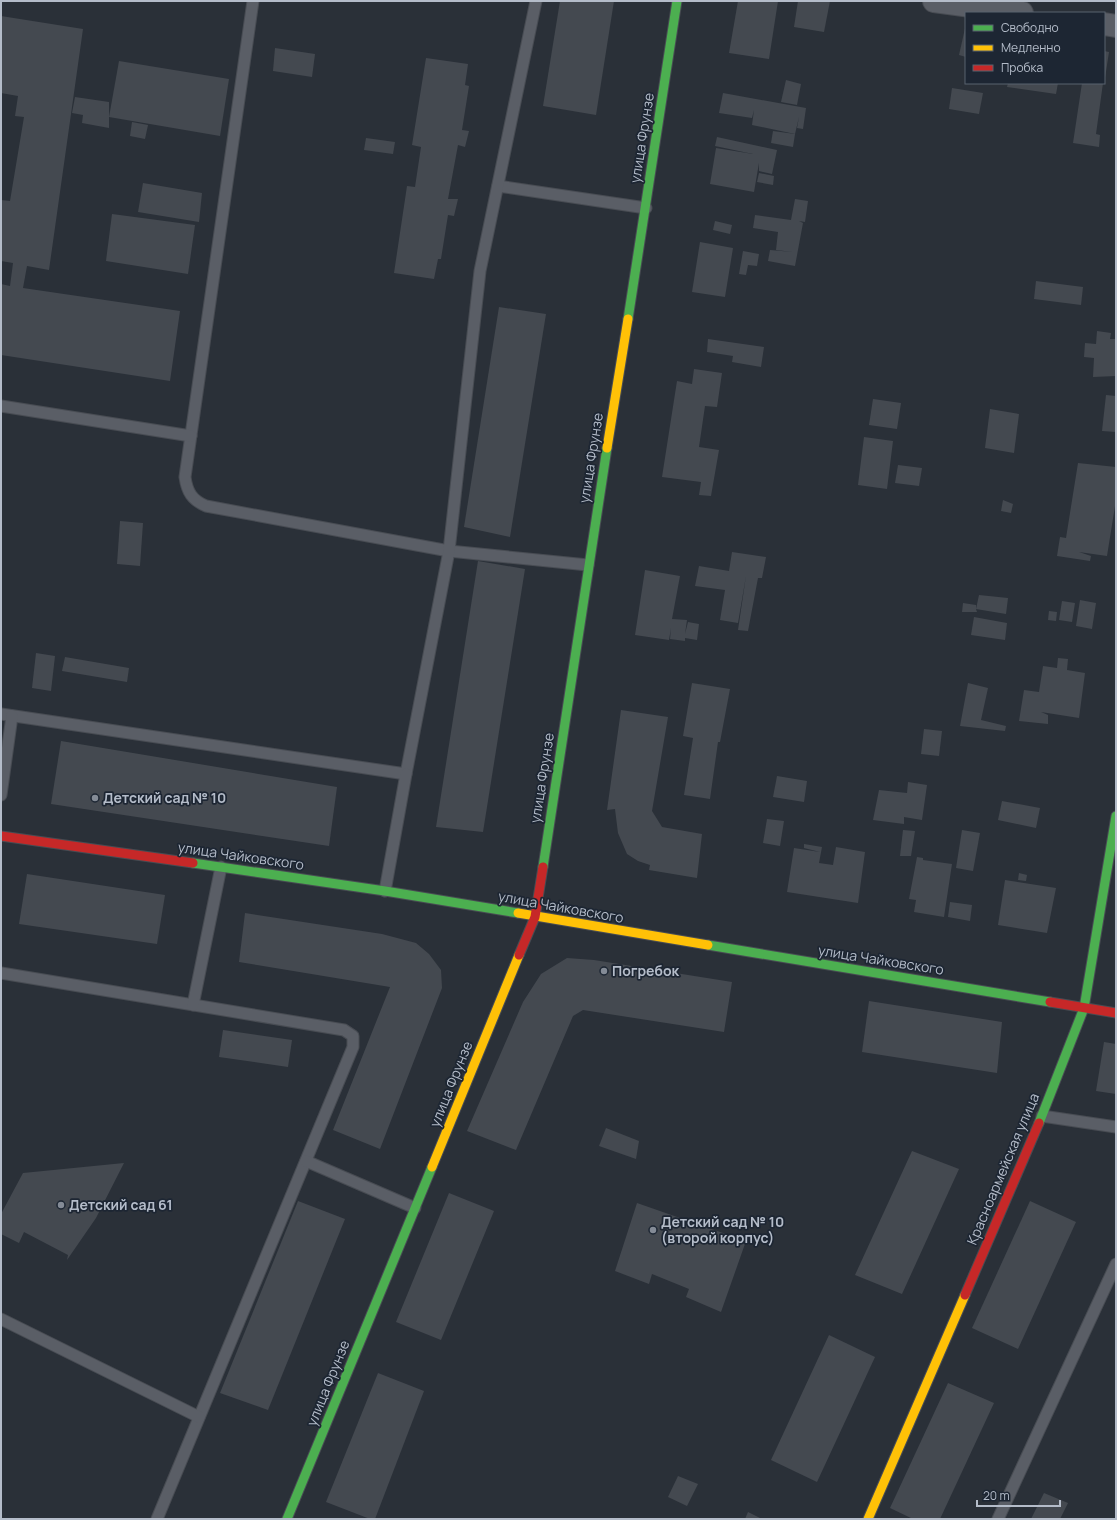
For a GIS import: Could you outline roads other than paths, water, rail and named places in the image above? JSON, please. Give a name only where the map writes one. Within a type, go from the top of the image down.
[{"type":"street","name":"улица Фрунзе","points":[[287,1519],[535,917],[588,565],[646,208],[677,1]]},
{"type":"street","points":[[934,1],[1015,12]]},
{"type":"street","points":[[1105,24],[1116,26]]},
{"type":"street","name":"Красноармейская улица","points":[[868,1519],[1042,1116],[1084,1008],[1116,816]]},
{"type":"street","name":"улица Чайковского","points":[[1,836],[385,891],[1116,1013]]},
{"type":"lane","points":[[253,1],[185,477],[186,487],[191,496],[206,506],[449,551],[588,565]]},
{"type":"lane","points":[[385,891],[449,551],[480,271],[536,1]]},
{"type":"lane","points":[[498,186],[646,208]]},
{"type":"lane","points":[[1,406],[191,436]]},
{"type":"lane","points":[[1,795],[6,715],[406,774]]},
{"type":"lane","points":[[194,1005],[221,867]]},
{"type":"lane","points":[[1,973],[344,1030],[353,1036],[353,1047],[156,1519]]},
{"type":"lane","points":[[1042,1116],[1116,1127]]},
{"type":"lane","points":[[306,1161],[415,1208]]},
{"type":"lane","points":[[998,1519],[1116,1264]]},
{"type":"lane","points":[[1,1319],[199,1417]]},
{"type":"place","name":"Детский сад № 10","points":[[95,798]]},
{"type":"place","name":"Погребок","points":[[604,971]]},
{"type":"place","name":"Детский сад 61","points":[[61,1205]]},
{"type":"place","name":"Детский сад № 10 (второй корпус)","points":[[653,1230]]}]
